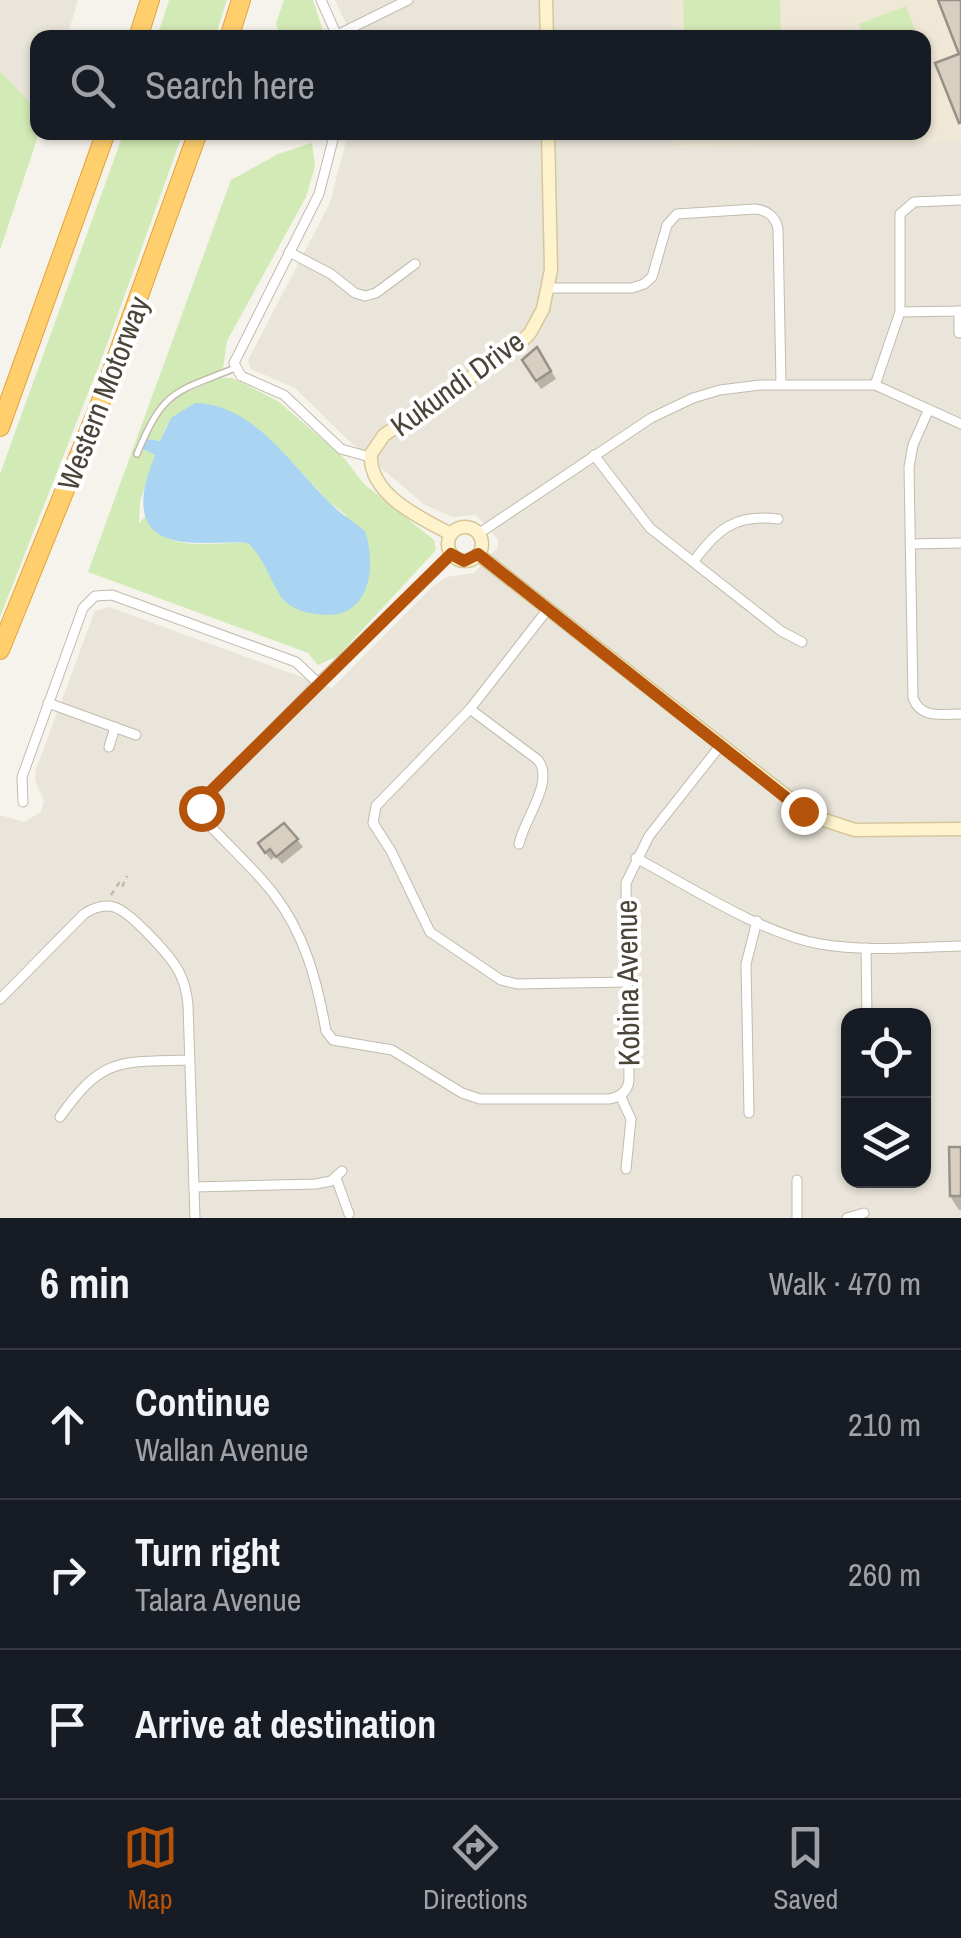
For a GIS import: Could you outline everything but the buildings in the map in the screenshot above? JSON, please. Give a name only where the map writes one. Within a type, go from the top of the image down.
[{"type":"highway","points":[[141,30],[150,0]]},
{"type":"highway","points":[[232,30],[242,0]]},
{"type":"highway","points":[[0,427],[103,140]]},
{"type":"highway","name":"Western Motorway","points":[[0,650],[101,401],[195,140]]},
{"type":"street","points":[[321,0],[334,30]]},
{"type":"street","points":[[349,30],[408,0]]},
{"type":"street","points":[[546,0],[546,30]]},
{"type":"street","points":[[334,140],[320,194],[236,354],[235,368],[246,379],[284,395],[341,449],[370,457]]},
{"type":"street","name":"Kukundi Drive","points":[[450,534],[413,513],[382,488],[374,476],[370,457],[381,438],[516,347],[535,324],[550,288],[548,140]]},
{"type":"street","points":[[875,384],[900,312],[900,214],[914,202],[961,200]]},
{"type":"street","points":[[550,288],[639,287],[652,276],[668,225],[676,214],[738,209],[766,212],[774,218],[778,229],[781,384]]},
{"type":"street","points":[[289,252],[332,274],[362,296],[376,293],[416,264]]},
{"type":"street","points":[[900,312],[960,311],[959,333]]},
{"type":"street","points":[[478,534],[659,414],[730,388],[875,384],[961,424]]},
{"type":"street","points":[[928,411],[909,460],[913,698],[927,714],[961,714]]},
{"type":"street","points":[[594,455],[645,522],[802,642]]},
{"type":"street","points":[[694,561],[709,540],[740,520],[758,516],[778,519]]},
{"type":"street","points":[[464,527],[478,534],[482,544],[478,554],[464,561],[451,554],[450,534],[464,527]]},
{"type":"street","points":[[910,544],[961,543]]},
{"type":"street","points":[[23,802],[22,777],[83,608],[92,597],[103,594],[296,662],[318,683],[451,554]]},
{"type":"street","points":[[478,554],[803,811],[838,826],[866,831],[961,829]]},
{"type":"street","points":[[548,609],[470,709],[376,806],[374,828],[392,851],[428,930],[507,983],[628,982]]},
{"type":"street","name":"Kobina Avenue","points":[[318,683],[205,797],[201,812],[266,884],[291,919],[310,962],[326,1031],[333,1040],[392,1050],[474,1098],[493,1101],[610,1099],[620,1096],[628,1084],[625,892],[636,858],[650,836],[720,746]]},
{"type":"street","points":[[48,703],[136,735]]},
{"type":"street","points":[[470,709],[544,768],[544,782],[524,823],[519,844]]},
{"type":"street","points":[[109,747],[115,727]]},
{"type":"street","points":[[636,858],[757,922],[814,943],[866,948],[961,946]]},
{"type":"street","points":[[0,999],[84,914],[95,908],[110,906],[124,912],[170,958],[181,974],[188,1005],[195,1218]]},
{"type":"street","points":[[748,1112],[746,964],[757,922]]},
{"type":"street","points":[[866,948],[867,1008]]},
{"type":"street","points":[[60,1117],[94,1076],[111,1065],[190,1060]]},
{"type":"street","points":[[620,1096],[630,1116],[631,1144],[626,1169]]},
{"type":"street","points":[[194,1187],[316,1184],[339,1175],[349,1214]]},
{"type":"street","points":[[797,1180],[797,1218]]},
{"type":"street","points":[[847,1218],[864,1213]]},
{"type":"lane","points":[[137,454],[164,401],[235,368]]},
{"type":"path","points":[[110,906],[114,888],[119,884],[122,887],[127,876]]},
{"type":"shaded area","points":[[0,0],[78,0],[69,30],[30,30],[30,103],[0,71]]},
{"type":"shaded area","points":[[335,0],[961,0],[961,1218],[0,1218],[0,815],[24,822],[41,812],[44,801],[35,780],[36,769],[95,611],[109,607],[332,688],[432,587],[447,577],[474,573],[498,547],[498,539],[476,515],[452,517],[425,505],[347,439],[295,388],[251,369],[248,360],[330,203],[346,140],[931,140],[931,30],[349,30]]},
{"type":"shaded area","points":[[673,0],[961,0],[961,142],[675,147],[675,140],[931,140],[931,30],[673,30]]},
{"type":"green space","points":[[169,0],[227,0],[217,30],[159,30]]},
{"type":"green space","points":[[284,0],[313,0],[323,30],[278,30],[276,23]]},
{"type":"green space","points":[[683,0],[780,0],[781,30],[684,30]]},
{"type":"green space","points":[[906,6],[915,30],[861,30],[859,24]]},
{"type":"green space","points":[[0,71],[30,103],[30,140],[37,140],[0,250]]},
{"type":"green space","points":[[121,140],[180,140],[105,350],[0,617],[0,474]]},
{"type":"green space","points":[[312,143],[315,166],[306,197],[227,341],[223,368],[164,400],[149,421],[135,454],[140,455],[144,449],[155,457],[140,501],[139,524],[146,515],[164,536],[190,544],[248,543],[263,557],[276,585],[346,515],[282,451],[167,425],[160,441],[147,439],[152,423],[168,401],[219,378],[232,378],[278,401],[344,458],[364,484],[434,540],[436,550],[338,656],[318,665],[308,653],[88,572],[231,180],[278,154]]},
{"type":"water","points":[[195,403],[216,406],[253,425],[333,506],[365,531],[369,577],[358,602],[348,610],[334,615],[317,614],[290,605],[248,543],[175,540],[160,535],[149,525],[144,509],[145,486],[155,455],[143,449],[147,439],[160,441],[171,418]]},
{"type":"route","points":[[201,808],[202,800],[451,554],[464,561],[478,554],[803,811]]}]
